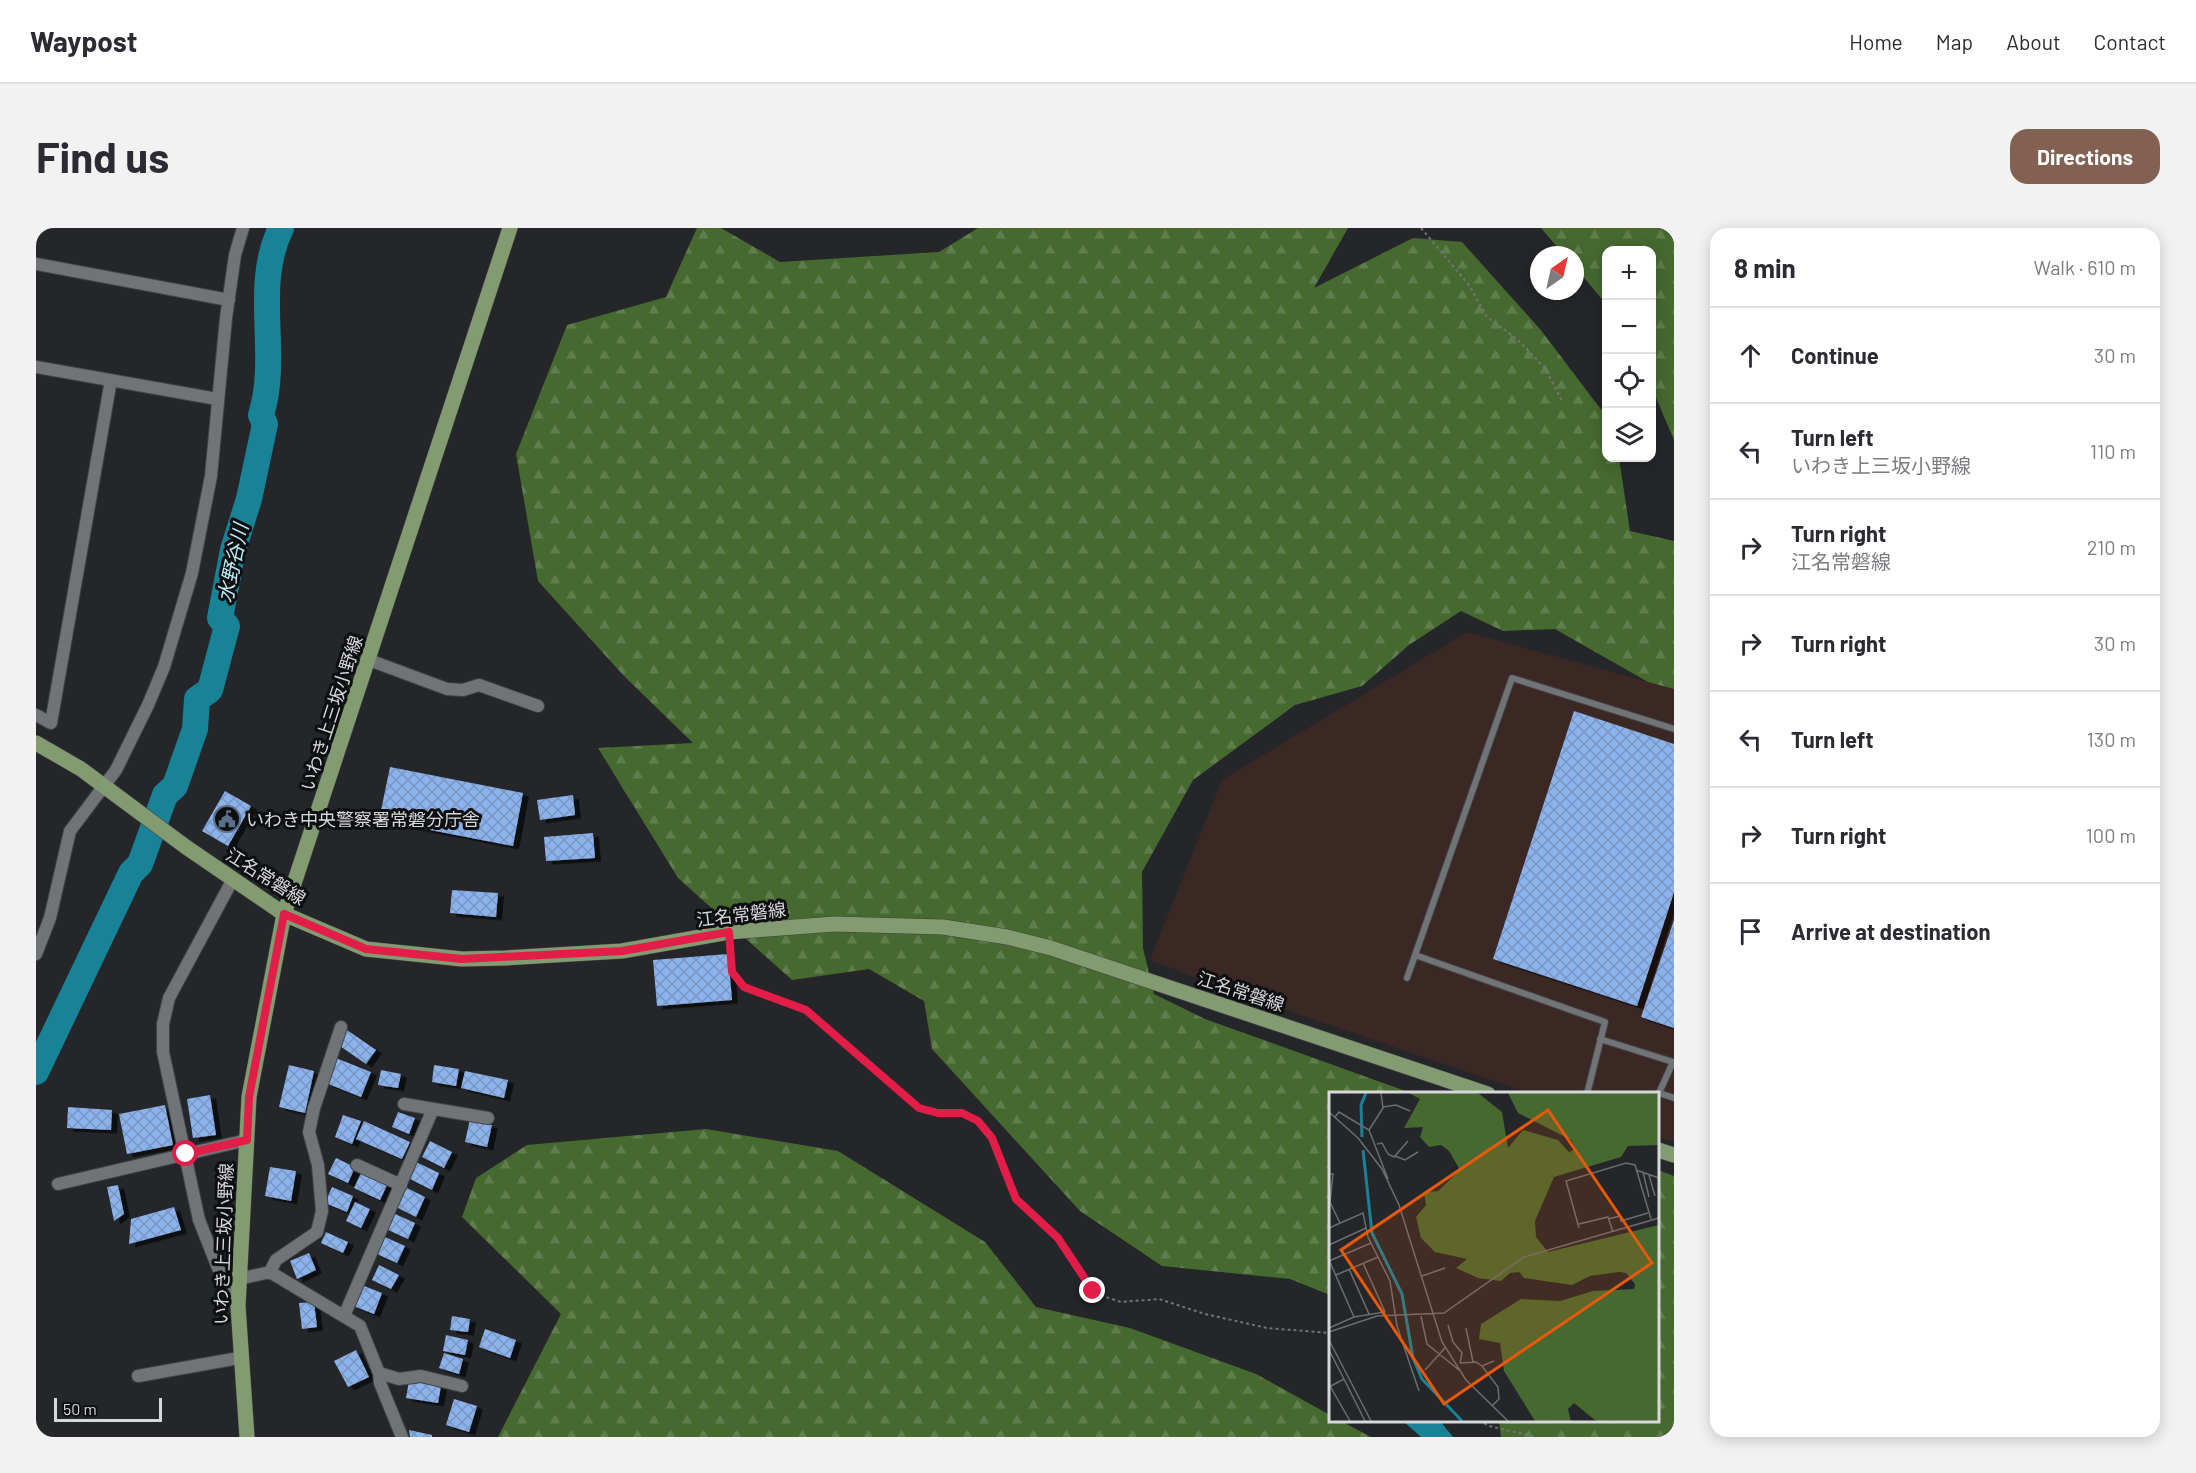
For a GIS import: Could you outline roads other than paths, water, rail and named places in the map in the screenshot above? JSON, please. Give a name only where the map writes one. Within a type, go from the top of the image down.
[{"type":"main road","name":"いわき上三坂小野線","points":[[247,1437],[239,1358],[238,1306],[249,1097],[284,914],[510,228]]},
{"type":"main road","name":"江名常磐線","points":[[36,743],[81,769],[186,847],[284,914],[366,949],[462,959],[622,951],[729,932],[834,924],[943,927],[1007,937],[1051,948],[1482,1092]]},
{"type":"main road","points":[[1659,1150],[1674,1155]]},
{"type":"street","points":[[36,954],[50,918],[70,831],[116,770],[148,705],[164,667],[192,573],[211,476],[229,300],[235,255],[243,228]]},
{"type":"street","points":[[36,264],[229,300]]},
{"type":"street","points":[[36,367],[218,399]]},
{"type":"street","points":[[36,715],[51,723],[111,380]]},
{"type":"street","points":[[369,660],[447,689],[463,690],[479,685],[538,706]]},
{"type":"street","points":[[233,879],[169,998],[163,1024],[163,1052],[200,1220],[218,1268],[238,1306]]},
{"type":"street","points":[[270,1272],[276,1260],[317,1232],[322,1211],[318,1165],[309,1132],[314,1108],[341,1027]]},
{"type":"street","points":[[404,1104],[488,1118]]},
{"type":"street","points":[[344,1316],[433,1109]]},
{"type":"street","points":[[58,1184],[247,1140]]},
{"type":"street","points":[[357,1165],[401,1185]]},
{"type":"street","points":[[239,1279],[270,1272],[360,1326],[402,1437]]},
{"type":"street","points":[[138,1376],[239,1358]]},
{"type":"street","points":[[378,1373],[399,1379],[421,1376],[462,1386]]},
{"type":"lane","points":[[1407,978],[1512,678],[1674,729]]},
{"type":"lane","points":[[1415,955],[1605,1022],[1587,1092]]},
{"type":"lane","points":[[1600,1039],[1673,1062],[1659,1093],[1674,1098]]},
{"type":"water","points":[[1404,1422],[1441,1422],[1453,1437],[1421,1437]]},
{"type":"waterway","name":"水野谷川","points":[[36,1072],[131,873],[140,864],[165,795],[175,786],[195,729],[197,699],[210,690],[227,626],[220,618],[233,550],[249,499],[265,424],[261,415],[268,368],[268,274],[281,228]]},
{"type":"place","name":"いわき中央警察署常磐分庁舎","points":[[227,819]]}]
